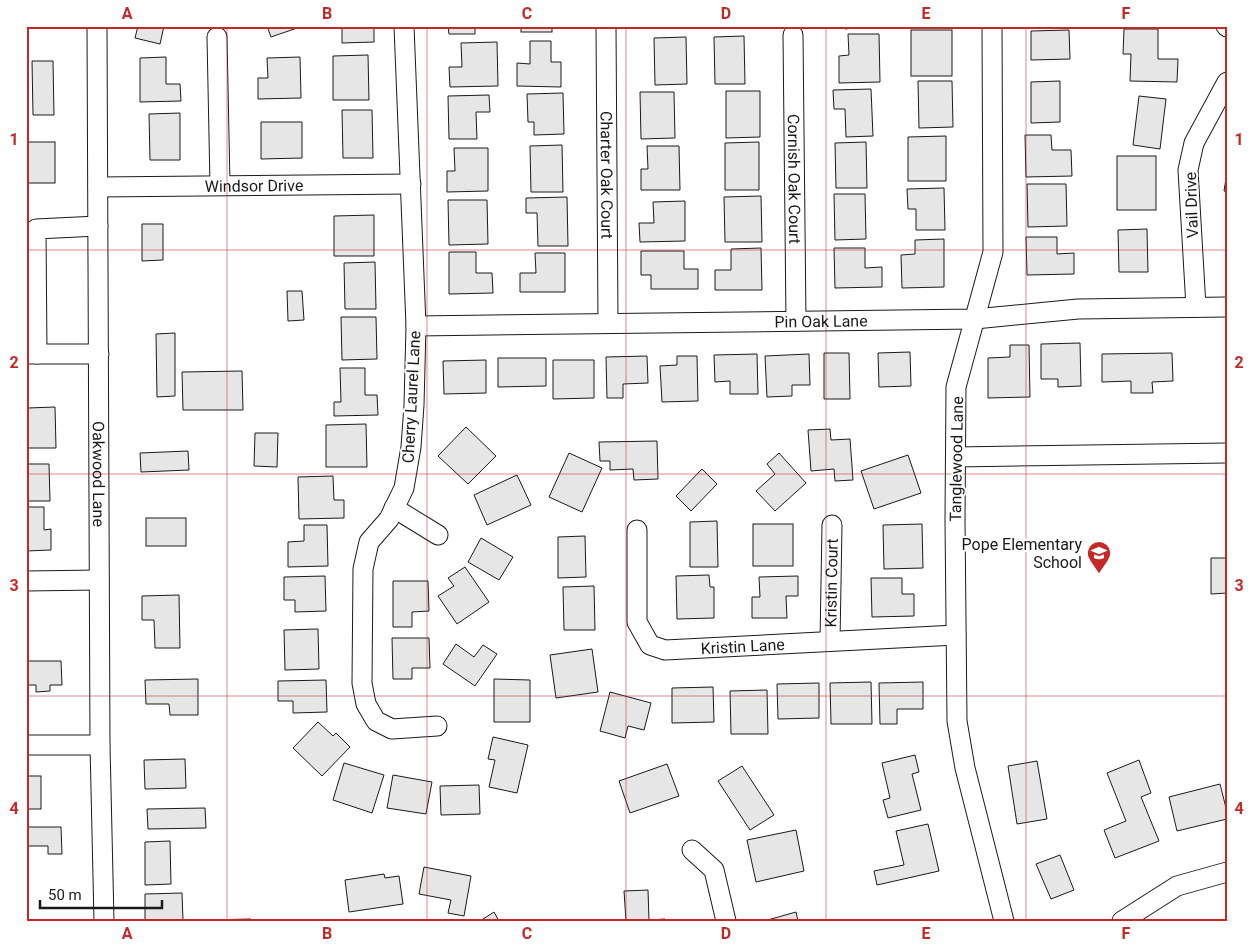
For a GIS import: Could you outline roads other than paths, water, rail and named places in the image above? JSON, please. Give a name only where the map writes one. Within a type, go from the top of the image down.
[{"type":"street","name":"Oakwood Lane","points":[[97,26],[100,745],[104,921]]},
{"type":"street","name":"Cherry Laurel Lane","points":[[404,26],[416,326],[414,405],[411,447],[404,488],[388,519],[369,542],[363,569],[362,683],[366,704],[376,721],[392,728],[437,726]]},
{"type":"street","name":"Charter Oak Court","points":[[606,26],[608,323]]},
{"type":"street","name":"Tanglewood Lane","points":[[992,26],[992,252],[956,387],[957,720],[964,759],[1004,921]]},
{"type":"street","name":"Cornish Oak Court","points":[[793,35],[796,321]]},
{"type":"street","points":[[217,37],[220,185]]},
{"type":"street","name":"Vail Drive","points":[[1196,307],[1188,170],[1194,143],[1227,82]]},
{"type":"street","name":"Windsor Drive","points":[[98,186],[411,184]]},
{"type":"street","points":[[98,226],[31,229],[32,354],[99,354]]},
{"type":"street","name":"Pin Oak Lane","points":[[416,326],[975,319],[1078,309],[1227,307]]},
{"type":"street","points":[[956,457],[1227,453]]},
{"type":"street","points":[[394,508],[438,535]]},
{"type":"street","name":"Kristin Court","points":[[830,641],[832,525]]},
{"type":"street","name":"Kristin Lane","points":[[637,530],[637,622],[650,645],[665,650],[956,635]]},
{"type":"street","points":[[26,581],[99,580]]},
{"type":"street","points":[[26,745],[100,745]]},
{"type":"street","points":[[692,850],[714,870],[726,921]]},
{"type":"street","points":[[1122,921],[1177,886],[1226,876]]},
{"type":"place","name":"Pope Elementary School","points":[[1099,574]]}]
